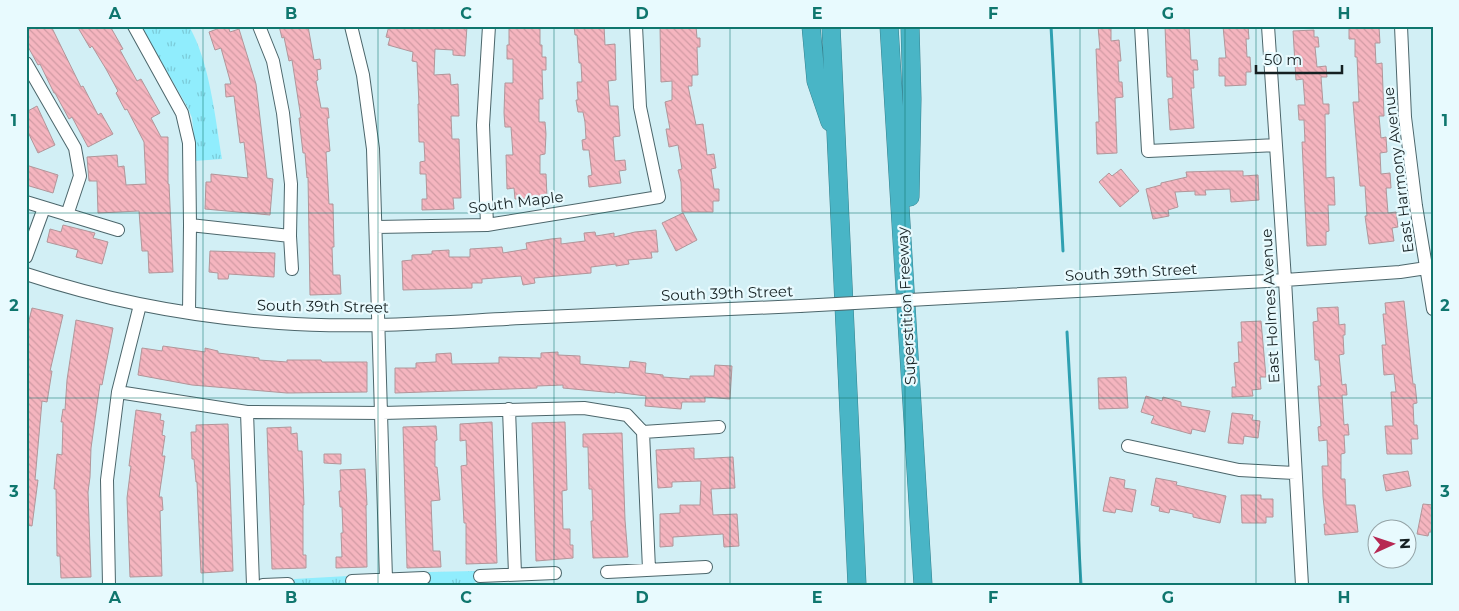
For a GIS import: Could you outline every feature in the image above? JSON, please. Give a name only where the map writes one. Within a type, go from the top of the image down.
[{"type":"highway","points":[[811,26],[816,81],[837,144]]},
{"type":"highway","points":[[831,26],[857,583]]},
{"type":"highway","name":"Superstition Freeway","points":[[889,26],[923,585]]},
{"type":"highway","points":[[907,328],[912,99],[910,26]]},
{"type":"street","points":[[134,26],[182,113],[189,143],[189,313]]},
{"type":"street","points":[[259,26],[274,61],[283,113],[291,184],[290,236],[292,269]]},
{"type":"street","points":[[351,26],[363,75],[373,149],[386,579]]},
{"type":"street","points":[[487,225],[483,124],[489,26]]},
{"type":"street","name":"South Maple","points":[[376,227],[487,225],[659,197],[640,107],[636,26]]},
{"type":"street","points":[[1141,26],[1148,151],[1275,144]]},
{"type":"street","name":"East Holmes Avenue","points":[[1268,26],[1285,280],[1302,585]]},
{"type":"street","name":"East Harmony Avenue","points":[[1401,26],[1405,117],[1429,268],[1433,309]]},
{"type":"street","points":[[26,63],[75,148],[80,176],[67,215]]},
{"type":"street","points":[[26,202],[118,230]]},
{"type":"street","points":[[26,257],[44,208]]},
{"type":"street","points":[[190,225],[290,236]]},
{"type":"street","name":"South 39th Street","points":[[26,274],[71,288],[140,305],[189,313],[280,323],[378,324],[800,306],[1285,280],[1400,272],[1429,268]]},
{"type":"street","points":[[109,585],[107,480],[118,392],[140,305]]},
{"type":"street","points":[[118,392],[247,412],[382,413],[584,408],[628,415],[643,432],[649,569]]},
{"type":"street","points":[[510,409],[516,574]]},
{"type":"street","points":[[247,412],[253,585]]},
{"type":"street","points":[[643,432],[719,427]]},
{"type":"street","points":[[1128,446],[1239,470],[1295,473]]},
{"type":"street","points":[[607,572],[706,567]]},
{"type":"street","points":[[480,576],[555,573]]},
{"type":"street","points":[[352,581],[424,578]]},
{"type":"street","points":[[263,585],[288,584]]},
{"type":"green space","points":[[149,26],[189,26],[207,73],[222,159],[194,161],[192,118],[143,30]]},
{"type":"green space","points":[[476,571],[477,581],[471,585],[366,585],[428,582],[428,572]]},
{"type":"green space","points":[[348,576],[349,585],[294,585],[294,579]]},
{"type":"building","points":[[26,26],[51,26],[81,87],[83,86],[98,115],[101,113],[113,134],[88,147],[72,117],[69,119],[40,64],[38,65],[26,43]]},
{"type":"building","points":[[77,26],[110,26],[123,49],[120,50],[137,81],[141,79],[160,113],[151,118],[161,137],[168,137],[168,184],[173,272],[149,273],[148,251],[142,251],[139,211],[98,213],[97,181],[89,181],[87,157],[117,155],[118,167],[124,166],[126,185],[146,184],[144,142],[127,109],[125,110],[116,93],[118,91],[106,69],[92,46],[90,48]]},
{"type":"building","points":[[228,26],[230,32],[239,29],[256,84],[267,178],[273,179],[270,215],[205,209],[206,182],[211,182],[211,174],[248,178],[244,142],[240,143],[234,96],[226,97],[225,84],[231,84],[221,48],[215,50],[209,32]]},
{"type":"building","points":[[279,26],[308,26],[314,60],[320,59],[321,69],[317,70],[318,80],[316,81],[321,108],[328,108],[329,118],[327,118],[330,151],[326,152],[329,204],[333,204],[333,275],[340,275],[341,294],[310,295],[308,177],[305,153],[303,153],[299,118],[301,118],[292,60],[289,61],[284,37],[282,38]]},
{"type":"building","points":[[389,26],[467,26],[465,56],[453,55],[453,50],[435,49],[434,75],[450,74],[451,85],[458,84],[459,116],[451,116],[452,139],[459,139],[461,198],[453,198],[454,209],[422,210],[422,199],[427,199],[426,174],[420,174],[420,162],[425,161],[424,142],[419,142],[417,62],[412,61],[413,52],[388,45],[390,38],[386,37]]},
{"type":"building","points":[[509,26],[540,26],[540,45],[542,45],[542,57],[546,57],[546,70],[542,70],[543,99],[539,99],[539,122],[545,122],[546,134],[545,154],[540,155],[540,174],[546,174],[547,197],[515,199],[514,188],[507,189],[506,155],[513,155],[511,127],[505,127],[504,113],[505,83],[513,83],[513,59],[507,59]]},
{"type":"building","points":[[574,26],[604,26],[605,45],[615,44],[616,80],[608,81],[610,106],[618,106],[620,136],[613,137],[615,161],[625,160],[626,170],[619,171],[621,183],[589,187],[588,176],[592,175],[589,150],[583,150],[582,140],[586,139],[585,122],[583,112],[578,112],[576,100],[578,100],[577,82],[582,82],[577,35],[575,35]]},
{"type":"building","points":[[660,26],[696,26],[697,38],[700,38],[700,47],[697,47],[698,75],[692,75],[692,86],[688,86],[696,125],[703,124],[707,155],[714,154],[716,168],[711,169],[714,189],[719,189],[719,201],[713,201],[713,212],[682,212],[681,182],[678,170],[682,169],[678,145],[669,147],[666,129],[670,129],[665,102],[672,100],[672,81],[661,82]]},
{"type":"building","points":[[1098,26],[1111,26],[1111,41],[1119,40],[1121,61],[1118,61],[1119,82],[1122,82],[1123,97],[1115,98],[1117,153],[1097,154],[1096,122],[1099,122],[1096,49],[1100,49]]},
{"type":"building","points":[[1165,26],[1189,26],[1191,60],[1197,60],[1198,70],[1193,70],[1194,88],[1191,88],[1194,128],[1170,130],[1168,99],[1173,98],[1172,77],[1167,77]]},
{"type":"building","points":[[1223,26],[1248,26],[1249,39],[1246,39],[1247,57],[1250,57],[1251,72],[1246,72],[1246,85],[1225,86],[1225,76],[1219,76],[1219,58],[1226,58]]},
{"type":"building","points":[[1379,27],[1380,43],[1375,43],[1376,64],[1382,63],[1384,116],[1379,116],[1381,138],[1386,137],[1387,152],[1380,153],[1381,174],[1390,173],[1391,188],[1386,188],[1388,213],[1396,212],[1398,227],[1392,228],[1394,241],[1369,244],[1365,216],[1367,216],[1365,186],[1360,186],[1353,102],[1359,102],[1357,57],[1355,57],[1355,39],[1349,39],[1349,28]]},
{"type":"building","points":[[1314,30],[1314,37],[1318,37],[1319,47],[1315,47],[1317,67],[1326,66],[1327,77],[1321,77],[1323,104],[1329,104],[1329,114],[1325,114],[1326,178],[1334,177],[1335,205],[1328,205],[1329,231],[1326,232],[1326,245],[1307,246],[1302,142],[1305,142],[1304,120],[1299,120],[1298,105],[1305,105],[1303,79],[1296,80],[1293,31]]},
{"type":"building","points":[[37,106],[55,145],[38,153],[26,128],[26,112]]},
{"type":"building","points":[[26,165],[58,175],[53,193],[26,185]]},
{"type":"building","points":[[1121,169],[1139,191],[1120,207],[1099,182],[1109,173],[1112,176]]},
{"type":"building","points":[[1243,171],[1243,176],[1258,175],[1259,200],[1231,202],[1230,189],[1205,190],[1206,195],[1195,195],[1195,191],[1175,192],[1178,207],[1168,210],[1169,216],[1153,219],[1146,189],[1161,185],[1161,183],[1187,177],[1186,172]]},
{"type":"building","points":[[683,213],[697,240],[676,251],[662,223]]},
{"type":"building","points":[[63,225],[95,233],[93,238],[108,242],[102,264],[76,257],[78,250],[47,242],[50,229],[61,232]]},
{"type":"building","points":[[656,230],[658,252],[651,252],[652,258],[628,260],[629,264],[591,267],[591,273],[534,278],[535,283],[523,285],[521,276],[482,279],[482,283],[472,283],[472,288],[403,290],[402,261],[412,260],[412,255],[432,254],[432,251],[449,250],[449,257],[470,257],[470,249],[502,247],[503,253],[527,249],[526,243],[551,239],[561,238],[561,244],[585,241],[584,233],[595,232],[596,236],[614,233],[614,237]]},
{"type":"building","points":[[210,251],[275,253],[274,277],[229,274],[228,279],[218,279],[218,273],[209,272]]},
{"type":"building","points":[[1404,301],[1413,384],[1415,384],[1417,403],[1413,404],[1414,425],[1417,425],[1418,439],[1411,439],[1412,454],[1387,454],[1385,426],[1393,426],[1391,392],[1396,392],[1394,374],[1384,375],[1382,345],[1386,345],[1383,314],[1386,314],[1385,303]]},
{"type":"building","points":[[1338,307],[1339,325],[1345,324],[1345,335],[1343,335],[1344,354],[1339,355],[1342,385],[1346,384],[1347,395],[1342,395],[1344,425],[1348,424],[1349,435],[1344,435],[1345,453],[1341,454],[1341,479],[1345,479],[1346,505],[1355,505],[1358,532],[1325,535],[1322,466],[1328,466],[1327,440],[1319,441],[1318,427],[1321,426],[1318,386],[1321,386],[1319,360],[1315,360],[1313,322],[1318,321],[1317,308]]},
{"type":"building","points":[[32,308],[63,315],[50,371],[52,371],[47,402],[42,401],[35,480],[38,480],[32,526],[26,525],[26,333]]},
{"type":"building","points":[[76,320],[113,328],[102,385],[100,384],[91,448],[88,492],[91,577],[61,578],[60,556],[57,556],[56,489],[54,489],[57,454],[62,455],[63,422],[61,422],[63,409],[65,410],[67,380]]},
{"type":"building","points":[[1261,321],[1266,377],[1260,377],[1261,389],[1252,390],[1253,396],[1232,397],[1232,387],[1236,387],[1234,363],[1239,362],[1238,342],[1242,342],[1241,322]]},
{"type":"building","points":[[163,346],[205,352],[205,348],[218,351],[218,353],[259,358],[259,360],[367,362],[367,392],[287,393],[192,385],[138,375],[142,348],[162,351]]},
{"type":"building","points":[[558,352],[558,355],[580,356],[580,364],[629,368],[630,361],[646,363],[645,373],[663,375],[663,377],[690,379],[690,376],[714,376],[715,365],[732,366],[730,399],[705,397],[705,402],[682,402],[681,409],[645,406],[646,396],[563,388],[563,385],[537,386],[537,388],[395,393],[395,368],[416,368],[416,363],[436,362],[436,354],[451,353],[452,364],[499,363],[499,357],[541,358],[541,353]]},
{"type":"building","points":[[1126,377],[1128,408],[1099,409],[1098,378]]},
{"type":"building","points":[[1146,396],[1162,401],[1163,397],[1181,402],[1181,406],[1210,411],[1205,432],[1192,429],[1191,434],[1151,423],[1154,416],[1141,412]]},
{"type":"building","points":[[136,410],[161,414],[160,420],[164,421],[162,435],[165,436],[162,456],[165,456],[159,497],[162,497],[163,510],[160,511],[162,576],[130,577],[127,498]]},
{"type":"building","points":[[1232,413],[1253,415],[1252,420],[1260,421],[1258,438],[1244,436],[1243,444],[1228,443]]},
{"type":"building","points":[[492,422],[497,563],[466,564],[466,523],[464,523],[461,466],[467,465],[466,440],[460,441],[460,424]]},
{"type":"building","points":[[565,422],[567,490],[562,491],[563,529],[570,529],[570,545],[573,545],[573,558],[536,561],[532,423]]},
{"type":"building","points":[[228,424],[233,571],[201,573],[197,482],[194,459],[192,459],[191,432],[196,432],[196,425]]},
{"type":"building","points":[[436,426],[435,467],[437,467],[440,500],[431,501],[433,551],[440,551],[441,567],[407,568],[403,427]]},
{"type":"building","points":[[291,427],[291,434],[297,433],[298,451],[302,451],[303,555],[306,555],[306,568],[272,569],[267,428]]},
{"type":"building","points":[[622,433],[628,557],[593,558],[592,489],[589,489],[588,447],[583,447],[583,434]]},
{"type":"building","points":[[694,448],[694,459],[733,457],[735,488],[711,489],[713,515],[737,514],[739,546],[724,547],[723,534],[673,537],[673,546],[660,547],[660,514],[680,513],[680,505],[700,505],[701,481],[672,482],[672,487],[658,488],[656,450]]},
{"type":"building","points":[[324,454],[341,454],[341,464],[324,463]]},
{"type":"building","points":[[365,469],[367,567],[336,568],[336,557],[342,557],[341,533],[343,533],[339,491],[341,491],[340,470]]},
{"type":"building","points":[[1408,471],[1411,486],[1386,491],[1383,475]]},
{"type":"building","points":[[1110,477],[1125,480],[1124,488],[1136,490],[1132,512],[1116,509],[1115,513],[1103,511]]},
{"type":"building","points":[[1156,478],[1177,482],[1176,485],[1226,496],[1220,523],[1193,517],[1193,514],[1170,509],[1169,513],[1159,511],[1160,507],[1151,505]]},
{"type":"building","points":[[1241,495],[1261,495],[1261,499],[1273,499],[1273,517],[1266,517],[1266,523],[1242,523]]},
{"type":"building","points":[[1423,504],[1433,505],[1433,532],[1429,532],[1428,536],[1417,534]]},
{"type":"waterway","points":[[1051,26],[1063,251]]},
{"type":"waterway","points":[[1067,332],[1081,585]]}]
